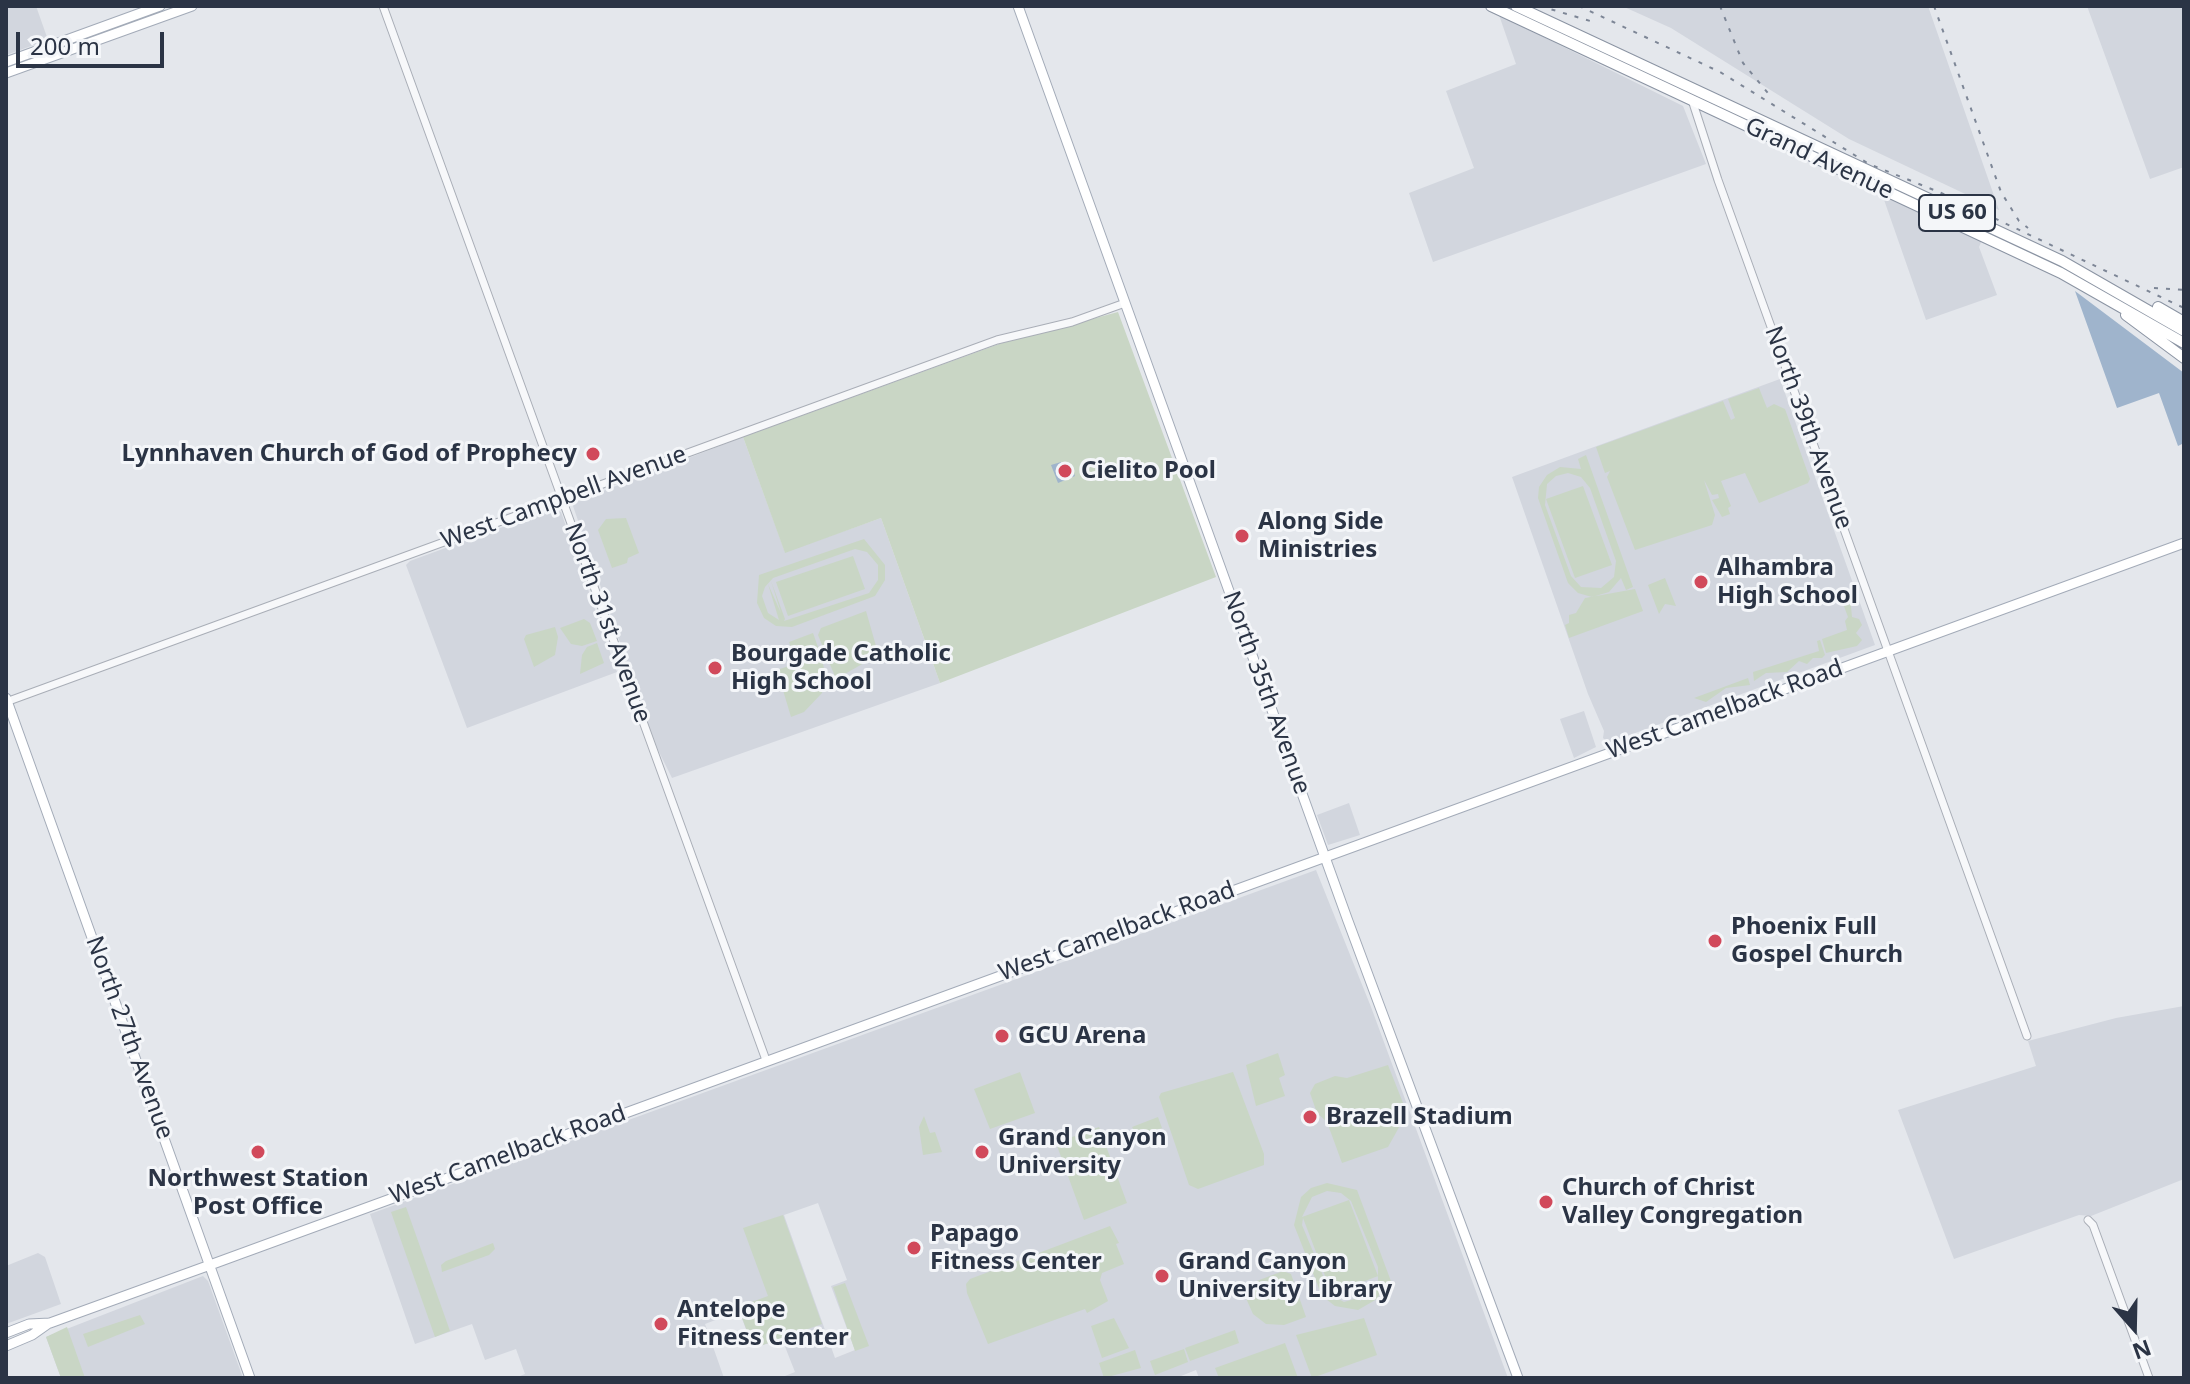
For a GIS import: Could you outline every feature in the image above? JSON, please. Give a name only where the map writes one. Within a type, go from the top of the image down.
[{"type":"highway","name":"Grand Avenue","points":[[1494,6],[2114,289],[2184,331]]},
{"type":"highway","name":"Grand Avenue","points":[[1516,6],[2093,289],[2184,343]]},
{"type":"highway","points":[[2093,289],[2184,358]]},
{"type":"highway","points":[[2114,289],[2184,322]]},
{"type":"main road","points":[[6,62],[160,6]]},
{"type":"main road","points":[[6,73],[192,6]]},
{"type":"main road","name":"North 35th Avenue","points":[[1018,6],[1324,856],[1518,1378]]},
{"type":"main road","name":"West Camelback Road","points":[[6,1346],[50,1323],[2184,543]]},
{"type":"main road","name":"North 27th Avenue","points":[[6,700],[250,1378]]},
{"type":"main road","name":"West Camelback Road","points":[[6,1333],[29,1324],[50,1323]]},
{"type":"street","name":"North 31st Avenue","points":[[383,6],[766,1060]]},
{"type":"street","name":"North 39th Avenue","points":[[1694,95],[1887,650],[2027,1036]]},
{"type":"street","name":"West Campbell Avenue","points":[[6,700],[997,340],[1072,322],[1125,303]]},
{"type":"street","points":[[2088,1220],[2149,1378]]},
{"type":"shaded area","points":[[6,6],[36,6],[48,40],[6,55]]},
{"type":"shaded area","points":[[1622,6],[1928,6],[1999,210],[1849,139],[1671,28]]},
{"type":"shaded area","points":[[2087,6],[2184,6],[2184,167],[2150,179]]},
{"type":"shaded area","points":[[1499,15],[1683,106],[1706,164],[1433,262],[1409,193],[1474,168],[1446,91],[1516,64]]},
{"type":"shaded area","points":[[1882,194],[1982,240],[1979,247],[1997,295],[1926,320]]},
{"type":"shaded area","name":"Alhambra High School","points":[[1780,379],[1875,645],[1608,743],[1603,738],[1604,731],[1588,694],[1512,477]]},
{"type":"shaded area","points":[[743,437],[785,552],[881,518],[940,683],[672,778],[654,742],[572,503]]},
{"type":"shaded area","points":[[552,509],[561,512],[617,672],[467,728],[406,565]]},
{"type":"shaded area","points":[[1584,711],[1596,747],[1574,758],[1560,719]]},
{"type":"shaded area","points":[[1349,803],[1360,835],[1328,845],[1317,815]]},
{"type":"shaded area","name":"Grand Canyon University","points":[[1316,870],[1371,1007],[1508,1378],[1199,1378],[1196,1370],[1176,1378],[780,1378],[795,1372],[782,1339],[760,1346],[751,1342],[739,1311],[705,1324],[724,1378],[515,1378],[525,1374],[516,1349],[485,1360],[472,1324],[415,1344],[370,1214]],"holes":[[[818,1203],[847,1280],[831,1286],[855,1350],[835,1358],[784,1215]]]},
{"type":"shaded area","points":[[2184,1006],[2184,1179],[2091,1216],[2079,1215],[1954,1259],[1898,1110],[2036,1066],[2028,1041],[2116,1018]]},
{"type":"shaded area","points":[[38,1253],[45,1257],[61,1304],[6,1324],[6,1266]]},
{"type":"shaded area","points":[[203,1276],[208,1281],[243,1378],[61,1378],[46,1337]]},
{"type":"green space","points":[[1118,312],[1216,577],[940,683],[881,518],[785,553],[743,437],[999,344]]},
{"type":"green space","points":[[1759,388],[1767,408],[1774,404],[1785,409],[1810,479],[1808,483],[1759,503],[1745,473],[1721,481],[1731,506],[1728,508],[1730,514],[1722,517],[1712,500],[1719,498],[1718,494],[1712,495],[1704,480],[1715,515],[1712,525],[1635,550],[1607,477],[1610,471],[1605,473],[1596,447],[1723,401],[1731,420],[1735,418],[1728,399]]},
{"type":"green space","points":[[1586,455],[1633,587],[1626,590],[1621,578],[1609,592],[1592,597],[1578,593],[1568,583],[1538,498],[1539,487],[1547,475],[1560,467],[1581,469],[1578,459]],"holes":[[[1568,473],[1581,477],[1590,488],[1616,561],[1614,577],[1601,588],[1581,587],[1571,576],[1545,505],[1547,484],[1556,476]]]},
{"type":"green space","points":[[1583,486],[1612,565],[1575,578],[1546,499]]},
{"type":"green space","points":[[626,518],[639,553],[628,558],[627,563],[612,568],[598,530],[606,519]]},
{"type":"green space","points":[[864,539],[885,565],[885,580],[875,596],[792,627],[776,626],[764,618],[757,603],[759,575]],"holes":[[[855,549],[867,552],[878,565],[878,580],[869,593],[784,621],[771,581],[781,613],[768,584],[779,620],[768,613],[762,596],[765,587],[773,578]]]},
{"type":"green space","points":[[853,556],[865,589],[788,616],[776,582]]},
{"type":"green space","points":[[1665,578],[1676,606],[1665,604],[1659,614],[1648,585]]},
{"type":"green space","points":[[1635,589],[1643,611],[1569,638],[1565,625],[1569,623],[1569,615],[1576,613],[1585,598]]},
{"type":"green space","points":[[1839,593],[1850,597],[1852,617],[1859,619],[1862,625],[1856,633],[1862,640],[1857,646],[1826,653],[1822,639],[1847,630],[1845,621],[1848,617]]},
{"type":"green space","points":[[866,611],[876,646],[871,659],[836,679],[818,635],[821,628]]},
{"type":"green space","points":[[584,619],[590,623],[597,641],[582,646],[571,644],[560,628]]},
{"type":"green space","points":[[555,627],[558,637],[555,655],[534,667],[524,639],[526,635]]},
{"type":"green space","points":[[813,633],[819,650],[795,658],[789,642]]},
{"type":"green space","points":[[1820,640],[1825,655],[1822,658],[1813,658],[1807,664],[1799,661],[1787,672],[1766,673],[1754,681],[1753,672],[1819,651],[1817,641]]},
{"type":"green space","points":[[597,643],[604,663],[580,674],[582,655],[587,647]]},
{"type":"green space","points":[[821,655],[826,677],[822,693],[804,712],[791,717],[777,670]]},
{"type":"green space","points":[[1748,678],[1750,685],[1726,688],[1706,702],[1694,698]]},
{"type":"green space","points":[[1278,1053],[1285,1075],[1279,1078],[1285,1096],[1256,1106],[1246,1065]]},
{"type":"green space","points":[[1388,1065],[1407,1113],[1388,1147],[1342,1163],[1327,1122],[1317,1113],[1310,1093],[1315,1084],[1335,1076],[1347,1078]]},
{"type":"green space","points":[[1020,1072],[1035,1113],[990,1129],[974,1089]]},
{"type":"green space","points":[[1233,1072],[1264,1154],[1264,1165],[1198,1189],[1189,1185],[1159,1097],[1161,1093]]},
{"type":"green space","points":[[924,1116],[930,1133],[935,1132],[942,1152],[923,1155],[919,1127]]},
{"type":"green space","points":[[1158,1117],[1162,1128],[1130,1140],[1128,1133],[1134,1130],[1132,1127]]},
{"type":"green space","points":[[1099,1127],[1127,1203],[1084,1220],[1056,1143]]},
{"type":"green space","points":[[1327,1183],[1357,1190],[1392,1284],[1384,1286],[1377,1299],[1358,1310],[1335,1306],[1322,1296],[1294,1225],[1301,1197],[1311,1188]],"holes":[[[1327,1191],[1341,1193],[1351,1201],[1378,1267],[1378,1276],[1349,1200],[1302,1217],[1312,1197]],[[1303,1218],[1332,1294],[1378,1276],[1375,1290],[1361,1297],[1361,1301],[1358,1298],[1344,1302],[1331,1295],[1302,1225]]]},
{"type":"green space","points":[[406,1207],[450,1331],[435,1337],[391,1212]]},
{"type":"green space","points":[[783,1215],[822,1324],[760,1346],[751,1342],[738,1307],[768,1296],[743,1228]]},
{"type":"green space","points":[[1110,1226],[1119,1243],[1116,1244],[1124,1264],[1102,1273],[1100,1280],[1108,1301],[1087,1313],[1085,1309],[988,1344],[967,1293],[966,1284],[970,1279]]},
{"type":"green space","points":[[493,1243],[495,1249],[489,1255],[442,1272],[441,1265],[446,1261]]},
{"type":"green space","points":[[1283,1271],[1291,1274],[1306,1317],[1284,1325],[1266,1324],[1253,1314],[1241,1287]]},
{"type":"green space","points":[[845,1283],[869,1346],[855,1351],[833,1287]]},
{"type":"green space","points":[[140,1315],[145,1324],[88,1347],[83,1334]]},
{"type":"green space","points":[[1114,1318],[1129,1348],[1102,1358],[1091,1326]]},
{"type":"green space","points":[[1364,1318],[1377,1355],[1312,1378],[1296,1335]]},
{"type":"green space","points":[[67,1327],[85,1378],[61,1378],[46,1337]]},
{"type":"green space","points":[[1235,1330],[1239,1343],[1190,1361],[1185,1348]]},
{"type":"green space","points":[[1285,1343],[1298,1378],[1219,1378],[1215,1368]]},
{"type":"green space","points":[[1184,1349],[1188,1362],[1155,1375],[1150,1361]]},
{"type":"green space","points":[[1135,1350],[1141,1368],[1104,1378],[1099,1363]]},
{"type":"water","points":[[2075,291],[2184,373],[2184,443],[2178,446],[2159,393],[2117,408]]},
{"type":"water","points":[[1061,462],[1064,471],[1072,468],[1075,476],[1058,483],[1051,465]]},
{"type":"railway","points":[[1540,6],[1597,23]]},
{"type":"railway","points":[[1579,6],[1720,72],[1869,164],[1939,192],[2184,308]]},
{"type":"railway","points":[[1720,6],[1743,63],[1772,98]]},
{"type":"railway","points":[[1934,6],[2001,192],[2019,221],[2028,228]]},
{"type":"railway","points":[[2154,288],[2184,290]]},
{"type":"place","name":"Lynnhaven Church of God of Prophecy","points":[[593,454]]},
{"type":"place","name":"Cielito Pool","points":[[1065,471]]},
{"type":"place","name":"Along Side Ministries","points":[[1242,536]]},
{"type":"place","name":"Alhambra High School","points":[[1701,582]]},
{"type":"place","name":"Bourgade Catholic High School","points":[[715,668]]},
{"type":"place","name":"Phoenix Full Gospel Church","points":[[1715,941]]},
{"type":"place","name":"GCU Arena","points":[[1002,1036]]},
{"type":"place","name":"Brazell Stadium","points":[[1310,1117]]},
{"type":"place","name":"Northwest Station Post Office","points":[[258,1152]]},
{"type":"place","name":"Grand Canyon University","points":[[982,1152]]},
{"type":"place","name":"Church of Christ Valley Congregation","points":[[1546,1202]]},
{"type":"place","name":"Papago Fitness Center","points":[[914,1248]]},
{"type":"place","name":"Grand Canyon University Library","points":[[1162,1276]]},
{"type":"place","name":"Antelope Fitness Center","points":[[661,1324]]}]
